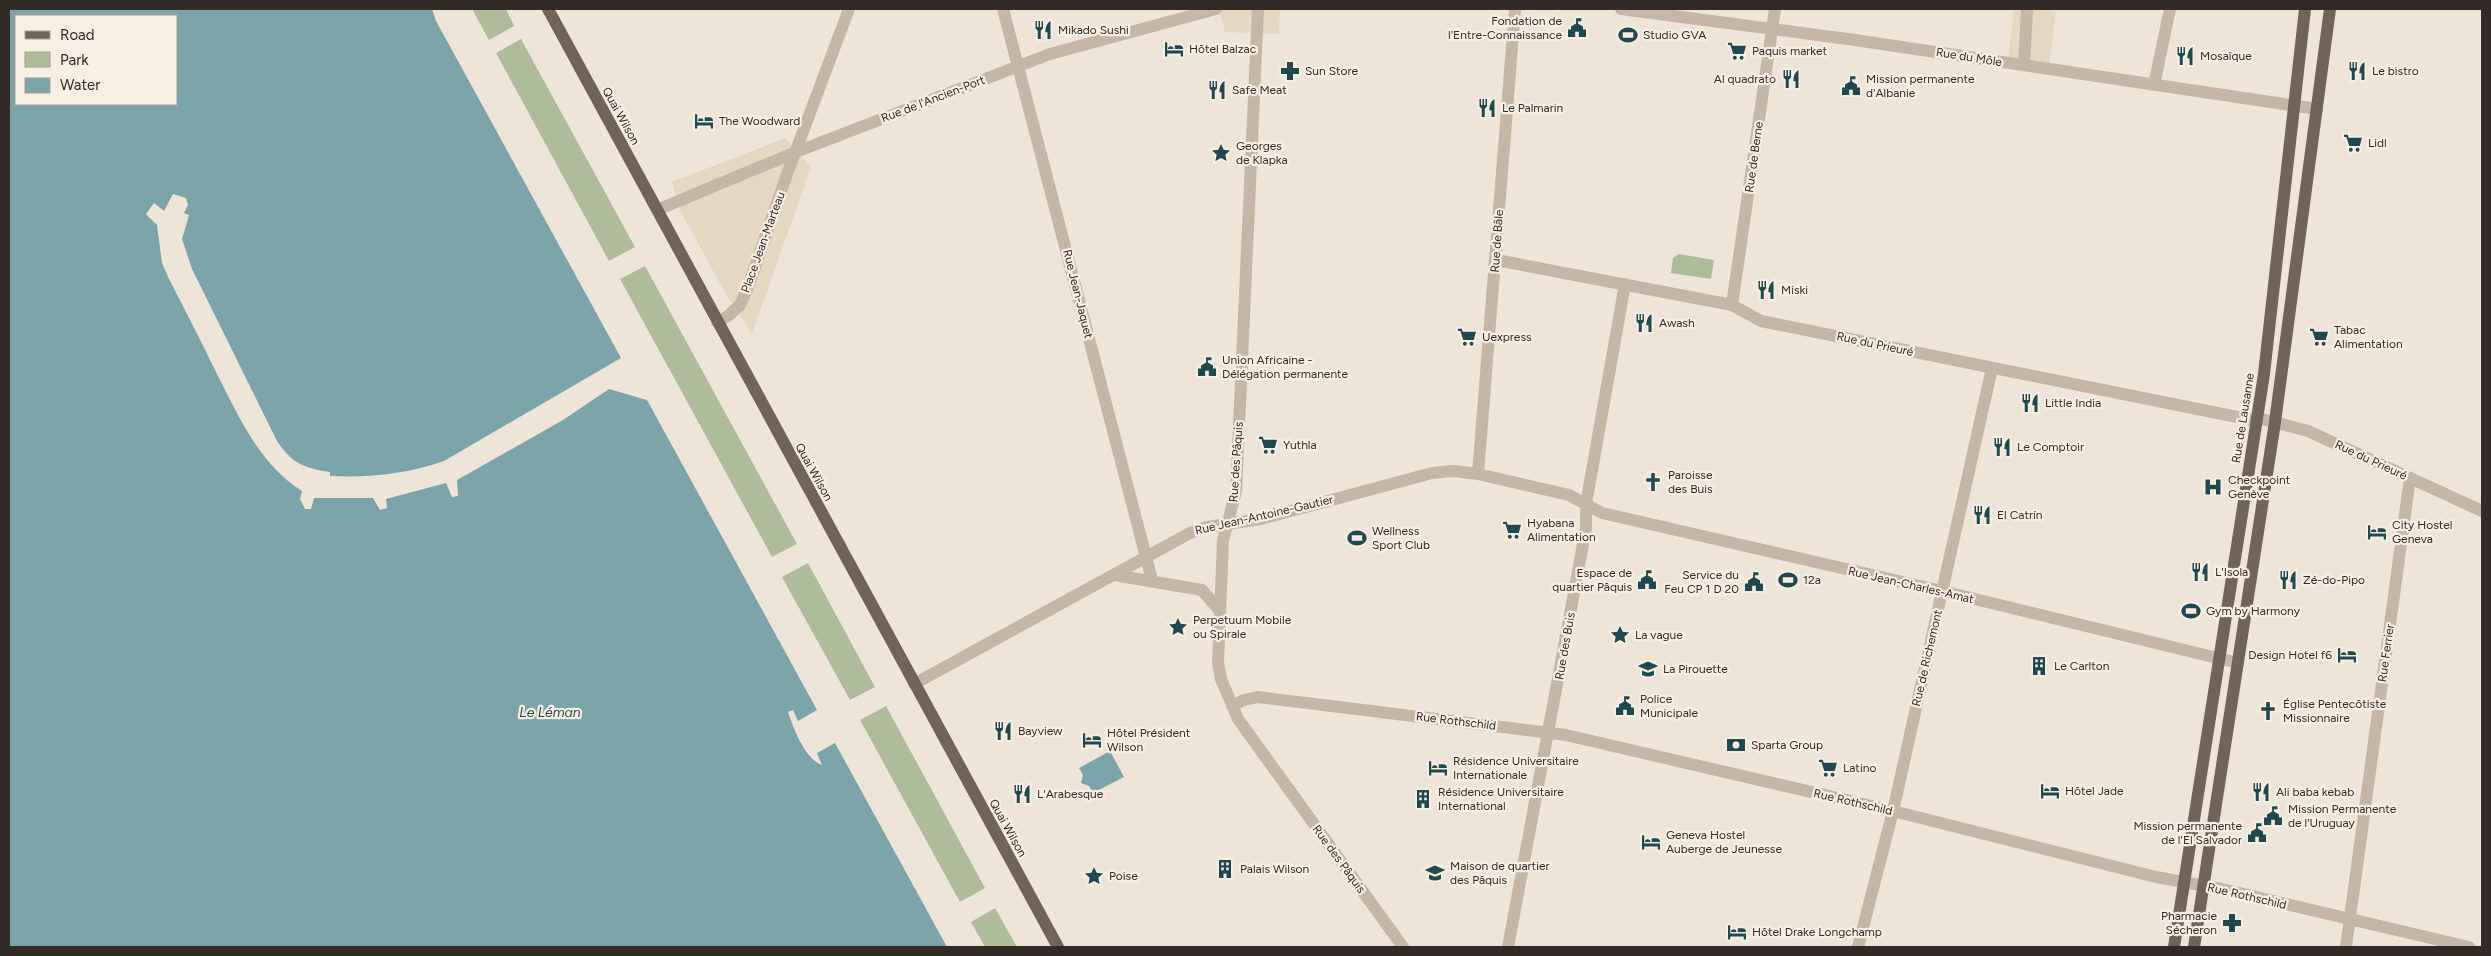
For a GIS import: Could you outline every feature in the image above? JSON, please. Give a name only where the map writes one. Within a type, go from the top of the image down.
[{"type":"main road","name":"Quai Wilson","points":[[548,9],[1058,947]]},
{"type":"main road","name":"Rue de Lausanne","points":[[2174,947],[2257,420],[2305,9]]},
{"type":"main road","points":[[2194,947],[2275,422],[2330,9]]},
{"type":"street","name":"Place Jean-Marteau","points":[[717,322],[740,306],[748,288],[849,9]]},
{"type":"street","name":"Rue Jean-Jaquet","points":[[1003,9],[1020,66],[1152,580]]},
{"type":"street","name":"Rue de l'Ancien-Port","points":[[657,210],[796,152],[1050,54],[1216,9]]},
{"type":"street","name":"Rue des Pâquis","points":[[1258,9],[1236,491],[1223,541],[1218,663],[1221,679],[1232,706],[1260,750],[1403,947]]},
{"type":"street","name":"Rue de Bâle","points":[[1478,474],[1515,9]]},
{"type":"street","name":"Rue du Môle","points":[[1621,9],[1772,28],[2317,109]]},
{"type":"street","name":"Rue de Berne","points":[[1732,305],[1775,9]]},
{"type":"street","points":[[2024,65],[2027,9]]},
{"type":"street","points":[[2154,84],[2170,9]]},
{"type":"street","name":"Rue du Prieuré","points":[[1496,260],[1732,305],[1761,321],[1992,368],[2275,422],[2308,431],[2482,511]]},
{"type":"street","name":"Rue des Buis","points":[[1508,947],[1586,528],[1586,504],[1625,284]]},
{"type":"street","name":"Rue de Richemont","points":[[1858,947],[1893,811],[1992,368]]},
{"type":"street","name":"Rue Jean-Antoine-Gautier","points":[[914,684],[1190,533],[1228,523],[1261,518],[1432,473],[1478,474],[1569,495],[1586,504]]},
{"type":"street","name":"Rue Ferrier","points":[[2346,947],[2410,478]]},
{"type":"street","name":"Rue Jean-Charles-Amat","points":[[1586,504],[1602,514],[1942,591],[2238,663]]},
{"type":"street","points":[[1114,575],[1202,590],[1220,611]]},
{"type":"street","name":"Rue Rothschild","points":[[1232,706],[1244,700],[1258,697],[1548,732],[1893,811],[2183,882],[2468,947]]},
{"type":"green space","points":[[472,9],[506,9],[514,26],[489,40]]},
{"type":"green space","points":[[521,39],[635,247],[609,261],[496,53]]},
{"type":"green space","points":[[1679,254],[1714,260],[1711,279],[1671,273],[1673,258]]},
{"type":"green space","points":[[645,266],[797,544],[772,557],[620,279]]},
{"type":"green space","points":[[808,563],[875,687],[850,700],[782,577]]},
{"type":"green space","points":[[886,706],[985,888],[960,902],[860,720]]},
{"type":"green space","points":[[995,908],[1017,947],[985,947],[971,922]]},
{"type":"shaded area","points":[[1219,9],[1280,9],[1279,34],[1225,32]]},
{"type":"shaded area","points":[[2014,9],[2056,9],[2049,69],[2008,63]]},
{"type":"shaded area","points":[[785,138],[811,167],[752,334],[723,289],[681,212],[672,182]]},
{"type":"water","name":"Le Léman","points":[[9,9],[432,9],[436,21],[621,358],[444,461],[388,474],[330,476],[330,472],[312,469],[299,463],[288,455],[277,441],[192,269],[182,239],[189,215],[184,213],[188,205],[186,198],[173,194],[164,211],[154,203],[146,214],[157,225],[162,263],[169,279],[251,438],[274,467],[302,491],[300,499],[305,509],[311,509],[314,498],[373,498],[380,510],[387,508],[386,499],[446,483],[452,497],[458,496],[457,480],[563,420],[609,389],[647,400],[817,710],[798,721],[793,710],[788,712],[805,750],[822,765],[817,753],[835,743],[947,947],[9,947]]},
{"type":"water","points":[[1110,751],[1124,777],[1093,793],[1089,786],[1081,783],[1083,775],[1079,768]]},
{"type":"place","name":"Fondation de l'Entre-Connaissance","points":[[1577,28]]},
{"type":"place","name":"Mikado Sushi","points":[[1043,30]]},
{"type":"place","name":"Studio GVA","points":[[1628,35]]},
{"type":"place","name":"Hôtel Balzac","points":[[1174,49]]},
{"type":"place","name":"Paquis market","points":[[1737,51]]},
{"type":"place","name":"Mosaïque","points":[[2185,56]]},
{"type":"place","name":"Sun Store","points":[[1290,71]]},
{"type":"place","name":"Le bistro","points":[[2357,71]]},
{"type":"place","name":"Al quadrato","points":[[1791,79]]},
{"type":"place","name":"Mission permanente d'Albanie","points":[[1851,86]]},
{"type":"place","name":"Safe Meat","points":[[1217,90]]},
{"type":"place","name":"Le Palmarin","points":[[1487,108]]},
{"type":"place","name":"The Woodward","points":[[704,121]]},
{"type":"place","name":"Lidl","points":[[2353,143]]},
{"type":"place","name":"Georges de Klapka","points":[[1221,153]]},
{"type":"place","name":"Miski","points":[[1766,290]]},
{"type":"place","name":"Awash","points":[[1644,323]]},
{"type":"place","name":"Uexpress","points":[[1467,337]]},
{"type":"place","name":"Tabac Alimentation","points":[[2319,337]]},
{"type":"place","name":"Union Africaine - Délégation permanente","points":[[1207,367]]},
{"type":"place","name":"Little India","points":[[2030,403]]},
{"type":"place","name":"Yuthla","points":[[1268,445]]},
{"type":"place","name":"Le Comptoir","points":[[2002,447]]},
{"type":"place","name":"Paroisse des Buis","points":[[1653,482]]},
{"type":"place","name":"Checkpoint Genève","points":[[2213,487]]},
{"type":"place","name":"El Catrín","points":[[1982,515]]},
{"type":"place","name":"Hyabana Alimentation","points":[[1512,530]]},
{"type":"place","name":"City Hostel Geneva","points":[[2377,532]]},
{"type":"place","name":"Wellness Sport Club","points":[[1357,538]]},
{"type":"place","name":"L'Isola","points":[[2200,572]]},
{"type":"place","name":"Espace de quartier Pâquis","points":[[1647,580]]},
{"type":"place","name":"12a","points":[[1788,580]]},
{"type":"place","name":"Zé-do-Pipo","points":[[2288,580]]},
{"type":"place","name":"Service du Feu CP 1 D 20","points":[[1754,582]]},
{"type":"place","name":"Gym by Harmony","points":[[2191,611]]},
{"type":"place","name":"Perpetuum Mobile ou Spirale","points":[[1178,627]]},
{"type":"place","name":"La vague","points":[[1620,635]]},
{"type":"place","name":"Design Hotel f6","points":[[2347,655]]},
{"type":"place","name":"Le Carlton","points":[[2039,666]]},
{"type":"place","name":"La Pirouette","points":[[1648,669]]},
{"type":"place","name":"Police Municipale","points":[[1625,706]]},
{"type":"place","name":"Église Pentecôtiste Missionnaire","points":[[2268,711]]},
{"type":"place","name":"Bayview","points":[[1003,731]]},
{"type":"place","name":"Hôtel Président Wilson","points":[[1092,740]]},
{"type":"place","name":"Sparta Group","points":[[1736,745]]},
{"type":"place","name":"Résidence Universitaire Internationale","points":[[1438,768]]},
{"type":"place","name":"Latino","points":[[1828,768]]},
{"type":"place","name":"Hôtel Jade","points":[[2050,791]]},
{"type":"place","name":"Ali baba kebab","points":[[2261,792]]},
{"type":"place","name":"L'Arabesque","points":[[1022,794]]},
{"type":"place","name":"Résidence Universitaire International","points":[[1423,799]]},
{"type":"place","name":"Mission Permanente de l'Uruguay","points":[[2273,816]]},
{"type":"place","name":"Mission permanente de l'El Salvador","points":[[2257,833]]},
{"type":"place","name":"Geneva Hostel Auberge de Jeunesse","points":[[1651,842]]},
{"type":"place","name":"Palais Wilson","points":[[1225,869]]},
{"type":"place","name":"Maison de quartier des Pâquis","points":[[1435,873]]},
{"type":"place","name":"Poise","points":[[1094,876]]},
{"type":"place","name":"Pharmacie Sécheron","points":[[2232,923]]},
{"type":"place","name":"Hôtel Drake Longchamp","points":[[1737,932]]}]
